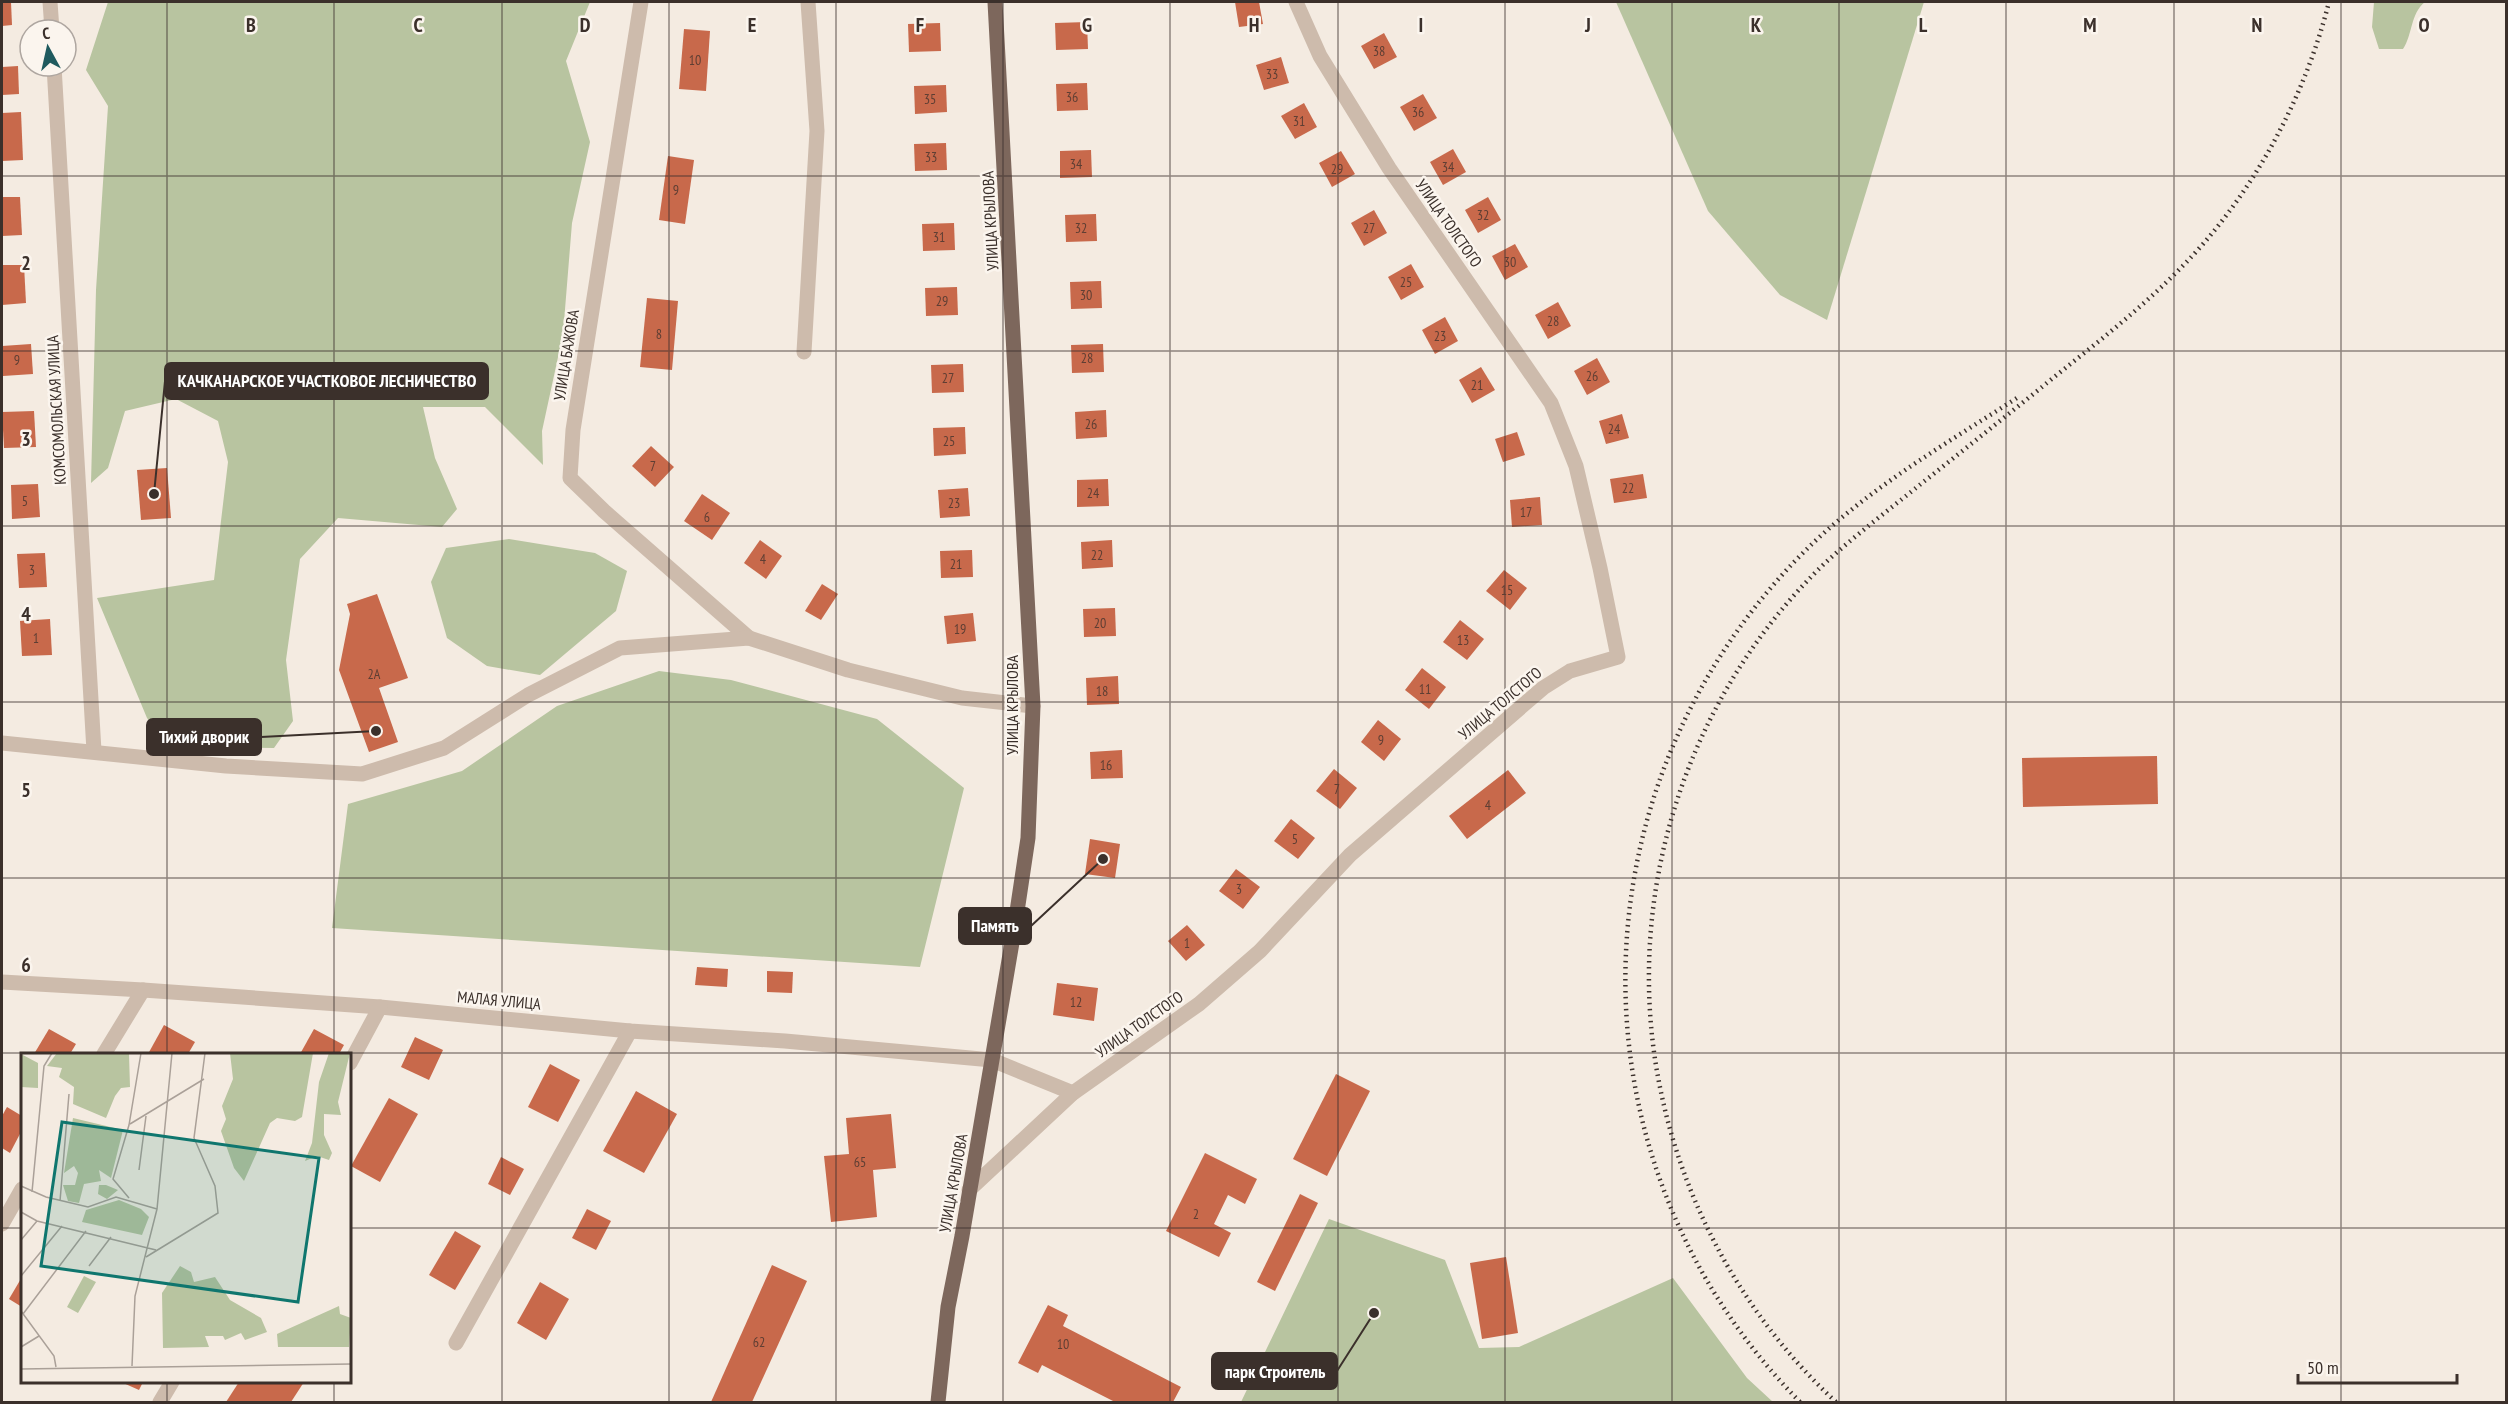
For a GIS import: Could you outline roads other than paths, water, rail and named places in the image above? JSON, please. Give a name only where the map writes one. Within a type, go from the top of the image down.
[{"type":"main road","name":"УЛИЦА КРЫЛОВА","points":[[938,1402],[948,1307],[992,1060],[1028,838],[1033,706],[995,2]]},
{"type":"street","points":[[50,2],[51,18]]},
{"type":"street","name":"УЛИЦА БАЖОВА","points":[[641,2],[573,430],[570,478],[604,511],[749,638]]},
{"type":"street","points":[[804,352],[817,131],[808,2]]},
{"type":"street","name":"УЛИЦА ТОЛСТОГО","points":[[969,1190],[1073,1094],[1199,1004],[1260,951],[1350,855],[1543,688],[1570,670],[1618,657],[1576,466],[1551,403],[1389,168],[1320,56],[1296,2]]},
{"type":"street","name":"КОМСОМОЛЬСКАЯ УЛИЦА","points":[[55,78],[94,751]]},
{"type":"street","points":[[2,742],[226,766],[362,774],[444,748],[528,695],[620,648],[749,638],[848,670],[950,696],[1033,706]]},
{"type":"street","name":"МАЛАЯ УЛИЦА","points":[[2,982],[380,1007],[992,1060],[1073,1094]]},
{"type":"street","points":[[105,1053],[143,990]]},
{"type":"street","points":[[351,1061],[380,1007]]},
{"type":"street","points":[[456,1343],[630,1030]]},
{"type":"street","points":[[2,1224],[21,1191]]},
{"type":"street","points":[[160,1402],[171,1383]]},
{"type":"railway","points":[[1836,1402],[1801,1367],[1741,1289],[1695,1202],[1678,1156],[1665,1108],[1655,1059],[1649,991],[1651,924],[1662,857],[1680,792],[1705,730],[1738,670],[1777,615],[1823,565],[2118,325],[2171,278],[2203,244],[2245,189],[2280,130],[2308,67],[2329,2]]},
{"type":"railway","points":[[1800,1402],[1724,1308],[1670,1205],[1637,1096],[1625,983],[1635,870],[1667,760],[1720,656],[1795,561],[1820,536],[1874,492],[2020,396]]},
{"type":"place","name":"КАЧКАНАРСКОЕ УЧАСТКОВОЕ ЛЕСНИЧЕСТВО","points":[[154,494]]},
{"type":"place","name":"Тихий дворик","points":[[376,731]]},
{"type":"place","name":"Память","points":[[1103,859]]},
{"type":"place","name":"парк Строитель","points":[[1374,1313]]}]
